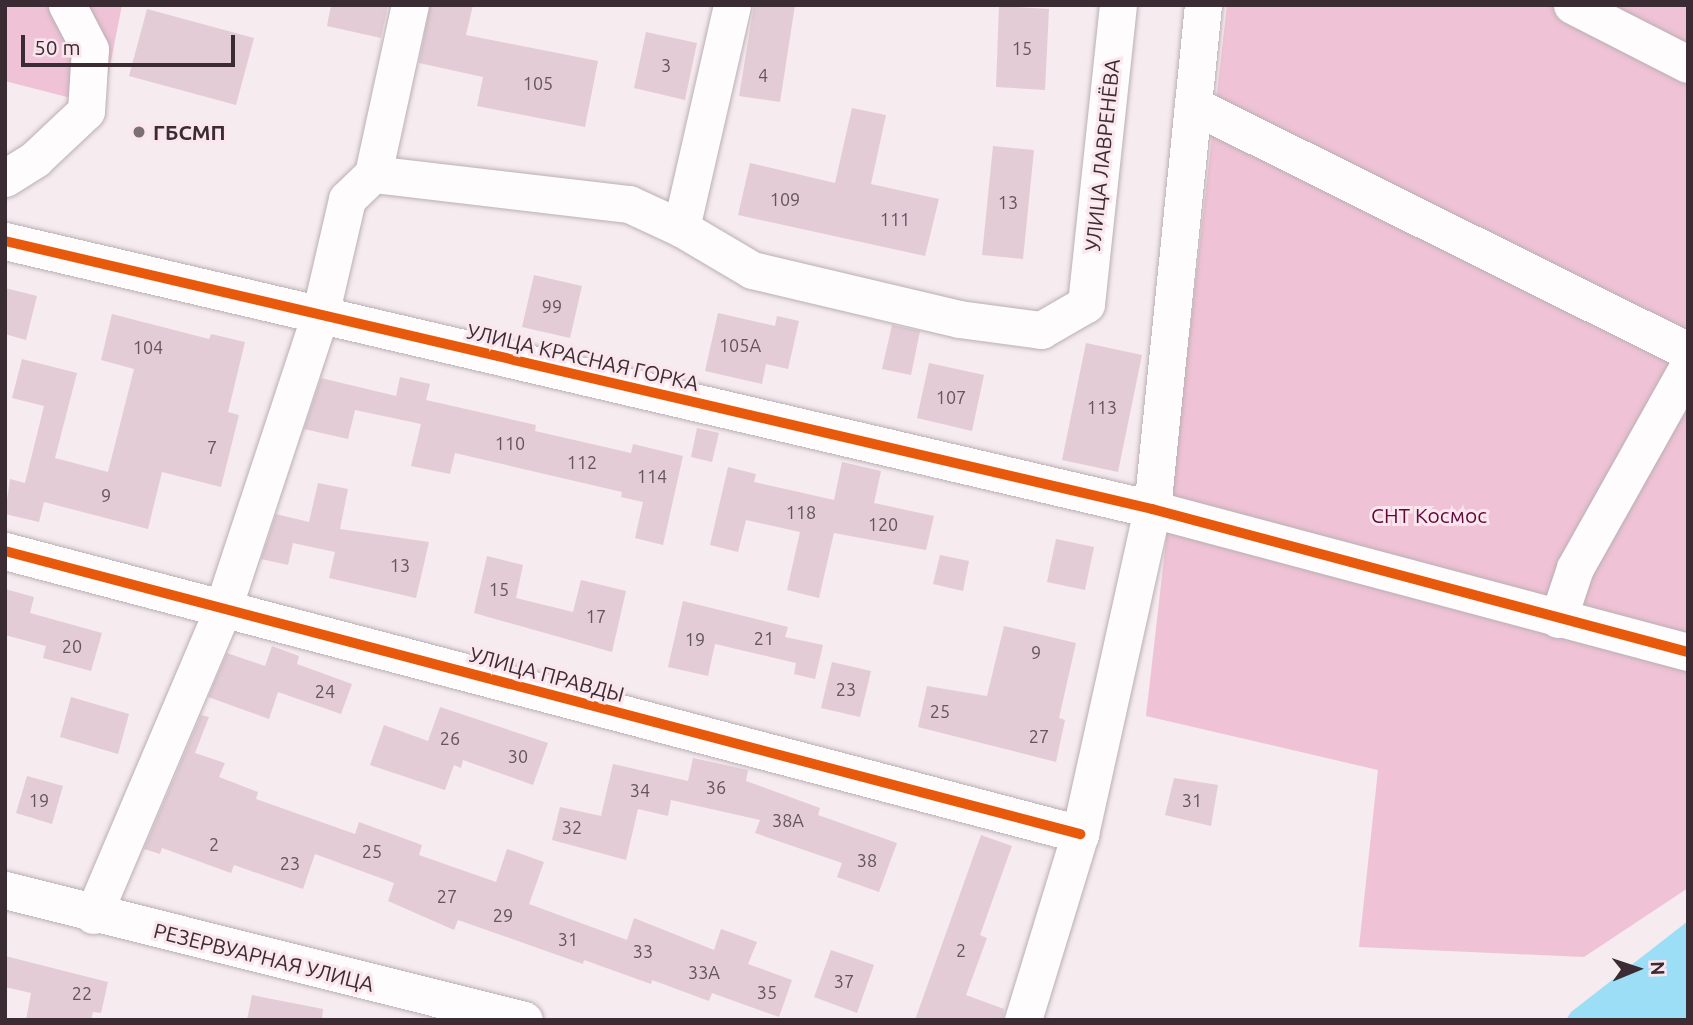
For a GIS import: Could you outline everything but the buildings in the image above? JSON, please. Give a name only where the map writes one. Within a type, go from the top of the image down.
[{"type":"street","points":[[5,178],[35,159],[86,111],[90,49],[67,5]]},
{"type":"street","points":[[93,915],[222,608],[321,311],[347,200],[373,174],[410,5]]},
{"type":"street","points":[[373,174],[629,204],[681,228],[732,5]]},
{"type":"street","name":"УЛИЦА ЛАВРЕНЁВА","points":[[681,228],[752,270],[959,319],[1041,330],[1086,304],[1118,5]]},
{"type":"street","points":[[1023,1020],[1080,834],[1152,509],[1203,5]]},
{"type":"street","points":[[1572,5],[1688,64]]},
{"type":"street","points":[[1193,104],[1688,351]]},
{"type":"street","name":"УЛИЦА КРАСНАЯ ГОРКА","points":[[5,241],[321,311],[430,342],[1152,509],[1688,652]]},
{"type":"street","points":[[1558,619],[1574,568],[1688,367]]},
{"type":"street","name":"УЛИЦА ПРАВДЫ","points":[[5,551],[1080,834]]},
{"type":"street","name":"РЕЗЕРВУАРНАЯ УЛИЦА","points":[[5,890],[93,915],[524,1020]]},
{"type":"green space","points":[[5,5],[122,5],[102,106],[5,81]]},
{"type":"green space","name":"СНТ Космос","points":[[1227,5],[1688,5],[1688,888],[1584,957],[1359,947],[1378,770],[1146,716]]},
{"type":"water","points":[[1688,921],[1688,1020],[1566,1020],[1571,1012]]},
{"type":"cycle path","points":[[5,241],[1152,509],[1688,652]]},
{"type":"cycle path","points":[[5,551],[1080,834]]},
{"type":"place","name":"ГБСМП","points":[[139,132]]}]
